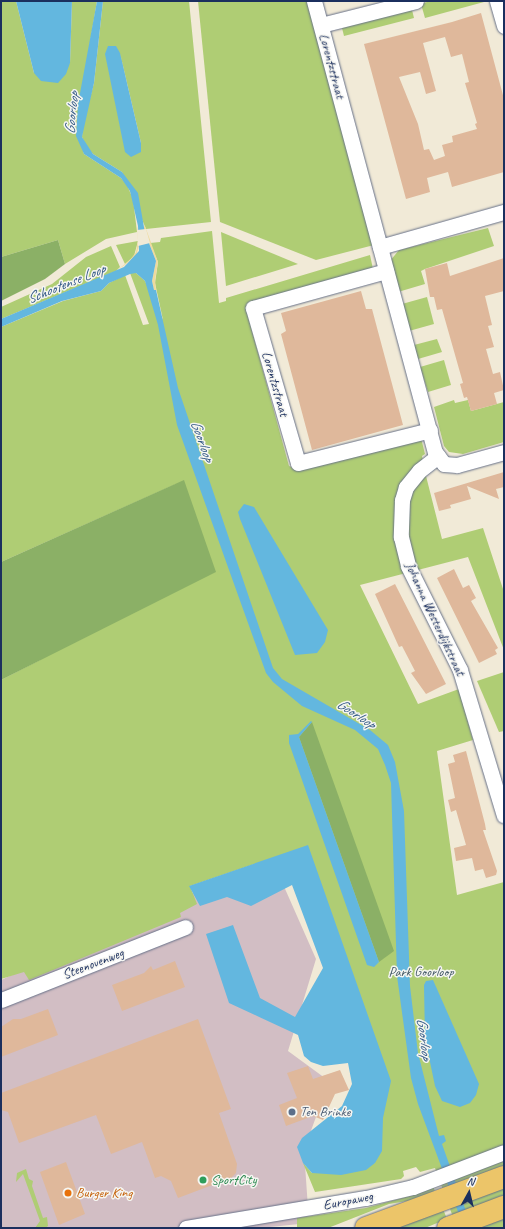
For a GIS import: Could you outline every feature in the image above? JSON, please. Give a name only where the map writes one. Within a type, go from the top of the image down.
[{"type":"main road","name":"Europaweg","points":[[366,1228],[504,1177]]},
{"type":"main road","points":[[449,1227],[504,1207]]},
{"type":"street","name":"Lorentzstraat","points":[[314,1],[386,271],[430,430],[441,460]]},
{"type":"street","points":[[321,25],[416,1]]},
{"type":"street","points":[[497,1],[504,26]]},
{"type":"street","points":[[380,247],[504,212]]},
{"type":"street","name":"Lorentzstraat","points":[[386,271],[252,308],[298,463],[430,430]]},
{"type":"street","points":[[441,460],[457,465],[504,452]]},
{"type":"street","name":"Johanna Westerdijkstraat","points":[[441,460],[419,472],[406,487],[402,500],[401,537],[408,566],[460,670],[504,816]]},
{"type":"street","name":"Steenovenweg","points":[[1,1000],[185,927]]},
{"type":"street","name":"Europaweg","points":[[186,1228],[336,1204],[413,1187],[504,1152]]},
{"type":"shaded area","points":[[282,882],[316,959],[288,1051],[329,1081],[304,1150],[309,1223],[260,1228],[1,1228],[1,980],[190,893]]},
{"type":"green space","points":[[1,1],[16,1],[34,73],[70,63],[72,1],[97,1],[76,125],[84,154],[121,178],[127,185],[133,199],[137,232],[106,239],[65,264],[58,240],[1,257]]},
{"type":"green space","points":[[103,1],[189,1],[211,222],[146,229],[122,172],[93,154],[86,146],[82,137],[83,125],[94,83]],"holes":[[[120,53],[141,143],[141,152]]]},
{"type":"green space","points":[[198,1],[308,1],[374,245],[316,260],[220,222]]},
{"type":"green space","points":[[430,1],[484,2],[425,18],[421,4]]},
{"type":"green space","points":[[411,6],[414,18],[344,36],[341,24]]},
{"type":"green space","points":[[488,228],[494,246],[425,269],[421,271],[425,284],[398,292],[390,261],[399,250]]},
{"type":"green space","name":"Park Goorloop","points":[[212,231],[219,303],[226,301],[226,298],[370,255],[373,269],[247,312],[289,466],[297,469],[421,438],[425,454],[422,456],[426,476],[442,539],[483,528],[504,592],[504,650],[468,557],[360,585],[418,704],[459,689],[473,740],[437,751],[457,895],[504,882],[504,1228],[457,1228],[435,1168],[420,1172],[416,1167],[403,1171],[404,1176],[401,1179],[315,1192],[303,1163],[312,1173],[375,1163],[296,850],[190,886],[197,904],[180,913],[181,917],[29,980],[24,972],[1,979],[1,680],[40,660],[176,484],[1,562],[1,327],[63,301],[101,291],[109,283],[125,275],[143,325],[149,324],[130,273],[136,273],[145,281],[163,320],[155,283],[158,262],[150,243],[160,242],[161,238]]},
{"type":"green space","points":[[221,232],[298,264],[226,286]]},
{"type":"green space","points":[[58,240],[65,264],[45,279],[1,301],[1,257]]},
{"type":"green space","points":[[138,241],[134,256],[125,264],[116,245]]},
{"type":"green space","points":[[111,246],[120,267],[116,271],[1,319],[1,307],[52,284],[86,257]]},
{"type":"green space","points":[[427,297],[434,324],[409,331],[402,304]]},
{"type":"green space","points":[[437,339],[442,352],[418,359],[414,345]]},
{"type":"green space","points":[[444,360],[451,385],[428,392],[420,367]]},
{"type":"green space","points":[[454,400],[455,403],[468,400],[471,411],[504,402],[504,442],[463,454],[449,452],[444,446],[434,407]]},
{"type":"green space","points":[[184,480],[216,572],[1,680],[1,562]]},
{"type":"green space","points":[[504,672],[504,731],[499,732],[477,681]]},
{"type":"green space","points":[[312,722],[394,951],[379,962],[299,737]]},
{"type":"green space","points":[[26,1169],[29,1179],[33,1181],[32,1186],[43,1218],[47,1217],[48,1226],[45,1228],[35,1228],[40,1221],[23,1174],[16,1182],[17,1173]]},
{"type":"green space","points":[[433,1185],[435,1192],[419,1199],[389,1204],[328,1228],[297,1228],[297,1218],[366,1208],[413,1195],[420,1189]]},
{"type":"green space","points":[[443,1209],[447,1219],[425,1228],[390,1228]]},
{"type":"sand","points":[[137,226],[140,241],[136,257],[116,271],[130,260],[136,252],[138,241]]},
{"type":"sand","points":[[145,226],[158,262],[155,280],[156,290],[154,291],[152,281],[156,261],[143,227]]},
{"type":"water","points":[[16,1],[72,1],[70,63],[66,74],[58,83],[41,81],[34,73]]},
{"type":"water","points":[[97,1],[103,1],[94,83],[82,137],[93,154],[122,172],[138,193],[145,233],[156,261],[152,281],[154,290],[156,290],[178,388],[273,668],[282,679],[370,730],[388,745],[395,762],[404,811],[410,986],[418,1053],[439,1136],[444,1135],[446,1141],[442,1144],[472,1228],[464,1228],[418,1104],[411,1078],[397,976],[391,783],[385,765],[378,749],[355,730],[302,706],[273,682],[266,673],[177,425],[158,325],[145,281],[136,273],[130,274],[109,283],[101,291],[62,301],[1,327],[1,319],[124,267],[139,251],[138,226],[130,191],[121,178],[84,154],[76,136],[78,104]]},
{"type":"water","points":[[108,46],[116,46],[120,53],[141,143],[141,152],[131,157],[125,152],[105,54]]},
{"type":"water","points":[[244,504],[254,507],[328,630],[325,642],[317,653],[295,655],[240,519],[238,512]]},
{"type":"water","points":[[311,721],[312,722],[299,737],[379,962],[374,967],[367,965],[289,743],[289,735],[298,734]]},
{"type":"water","points":[[308,845],[391,1081],[383,1118],[382,1151],[375,1163],[366,1170],[341,1175],[312,1173],[303,1163],[297,1147],[302,1138],[342,1106],[352,1084],[348,1063],[323,1066],[311,1062],[304,1056],[298,1035],[229,1003],[206,934],[233,925],[260,998],[295,1017],[323,968],[292,885],[251,906],[227,897],[200,906],[189,886]]},
{"type":"water","points":[[433,980],[479,1084],[476,1095],[470,1103],[460,1107],[442,1101],[435,1086],[425,1038],[424,985],[426,981]]},
{"type":"pier","points":[[146,229],[150,243],[138,246],[137,230]]},
{"type":"building","points":[[481,13],[504,99],[504,172],[452,187],[448,172],[427,178],[430,192],[406,199],[364,44],[452,22]],"holes":[[[445,37],[451,57],[462,54],[469,82],[465,83],[477,123],[475,124],[477,129],[452,136],[453,142],[442,145],[445,156],[434,160],[429,149],[424,150],[418,124],[399,77],[420,72],[426,94],[436,91],[423,43]]]},
{"type":"building","points":[[504,258],[504,291],[485,296],[492,325],[488,326],[494,347],[486,349],[493,374],[500,372],[504,390],[494,393],[497,404],[471,411],[467,397],[464,398],[460,384],[463,383],[442,309],[437,310],[434,297],[430,297],[425,269],[447,263],[450,276]]},
{"type":"building","points":[[361,291],[366,309],[372,309],[403,425],[312,450],[281,334],[286,331],[281,313]]},
{"type":"building","points":[[504,472],[504,487],[496,489],[499,499],[467,486],[471,499],[450,505],[451,508],[439,511],[434,493]]},
{"type":"building","points":[[454,569],[463,588],[469,585],[476,598],[471,601],[498,648],[495,650],[497,654],[479,663],[437,578]]},
{"type":"building","points":[[395,584],[446,684],[426,694],[411,673],[415,671],[402,646],[399,647],[375,594]]},
{"type":"building","points":[[466,751],[485,824],[486,830],[483,830],[497,871],[496,875],[486,878],[483,869],[475,871],[472,858],[456,861],[454,848],[466,845],[456,810],[451,812],[448,800],[455,798],[448,764],[455,762],[453,755]]},
{"type":"building","points":[[175,961],[185,987],[122,1011],[112,985],[144,973],[151,966],[153,970]]},
{"type":"building","points":[[48,1009],[58,1035],[1,1057],[1,1027],[13,1019],[21,1019]]},
{"type":"building","points":[[198,1019],[231,1109],[219,1113],[237,1164],[236,1173],[231,1178],[178,1198],[171,1181],[161,1176],[155,1178],[142,1142],[111,1154],[96,1115],[19,1143],[8,1112],[1,1110],[1,1093]]},
{"type":"building","points":[[308,1066],[313,1079],[340,1070],[349,1090],[335,1094],[323,1120],[313,1116],[286,1126],[279,1105],[297,1098],[287,1073]]},
{"type":"building","points":[[66,1162],[85,1214],[59,1225],[40,1172]]},
{"type":"place","name":"Ten Brinke","points":[[292,1112]]},
{"type":"place","name":"SportCity","points":[[203,1180]]},
{"type":"place","name":"Burger King","points":[[68,1193]]},
{"type":"water label","name":"Goorloop","points":[[72,113]]},
{"type":"water label","name":"Schootense Loop","points":[[66,284]]},
{"type":"water label","name":"Goorloop","points":[[202,441]]},
{"type":"water label","name":"Goorloop","points":[[356,714]]},
{"type":"water label","name":"Goorloop","points":[[424,1039]]}]
